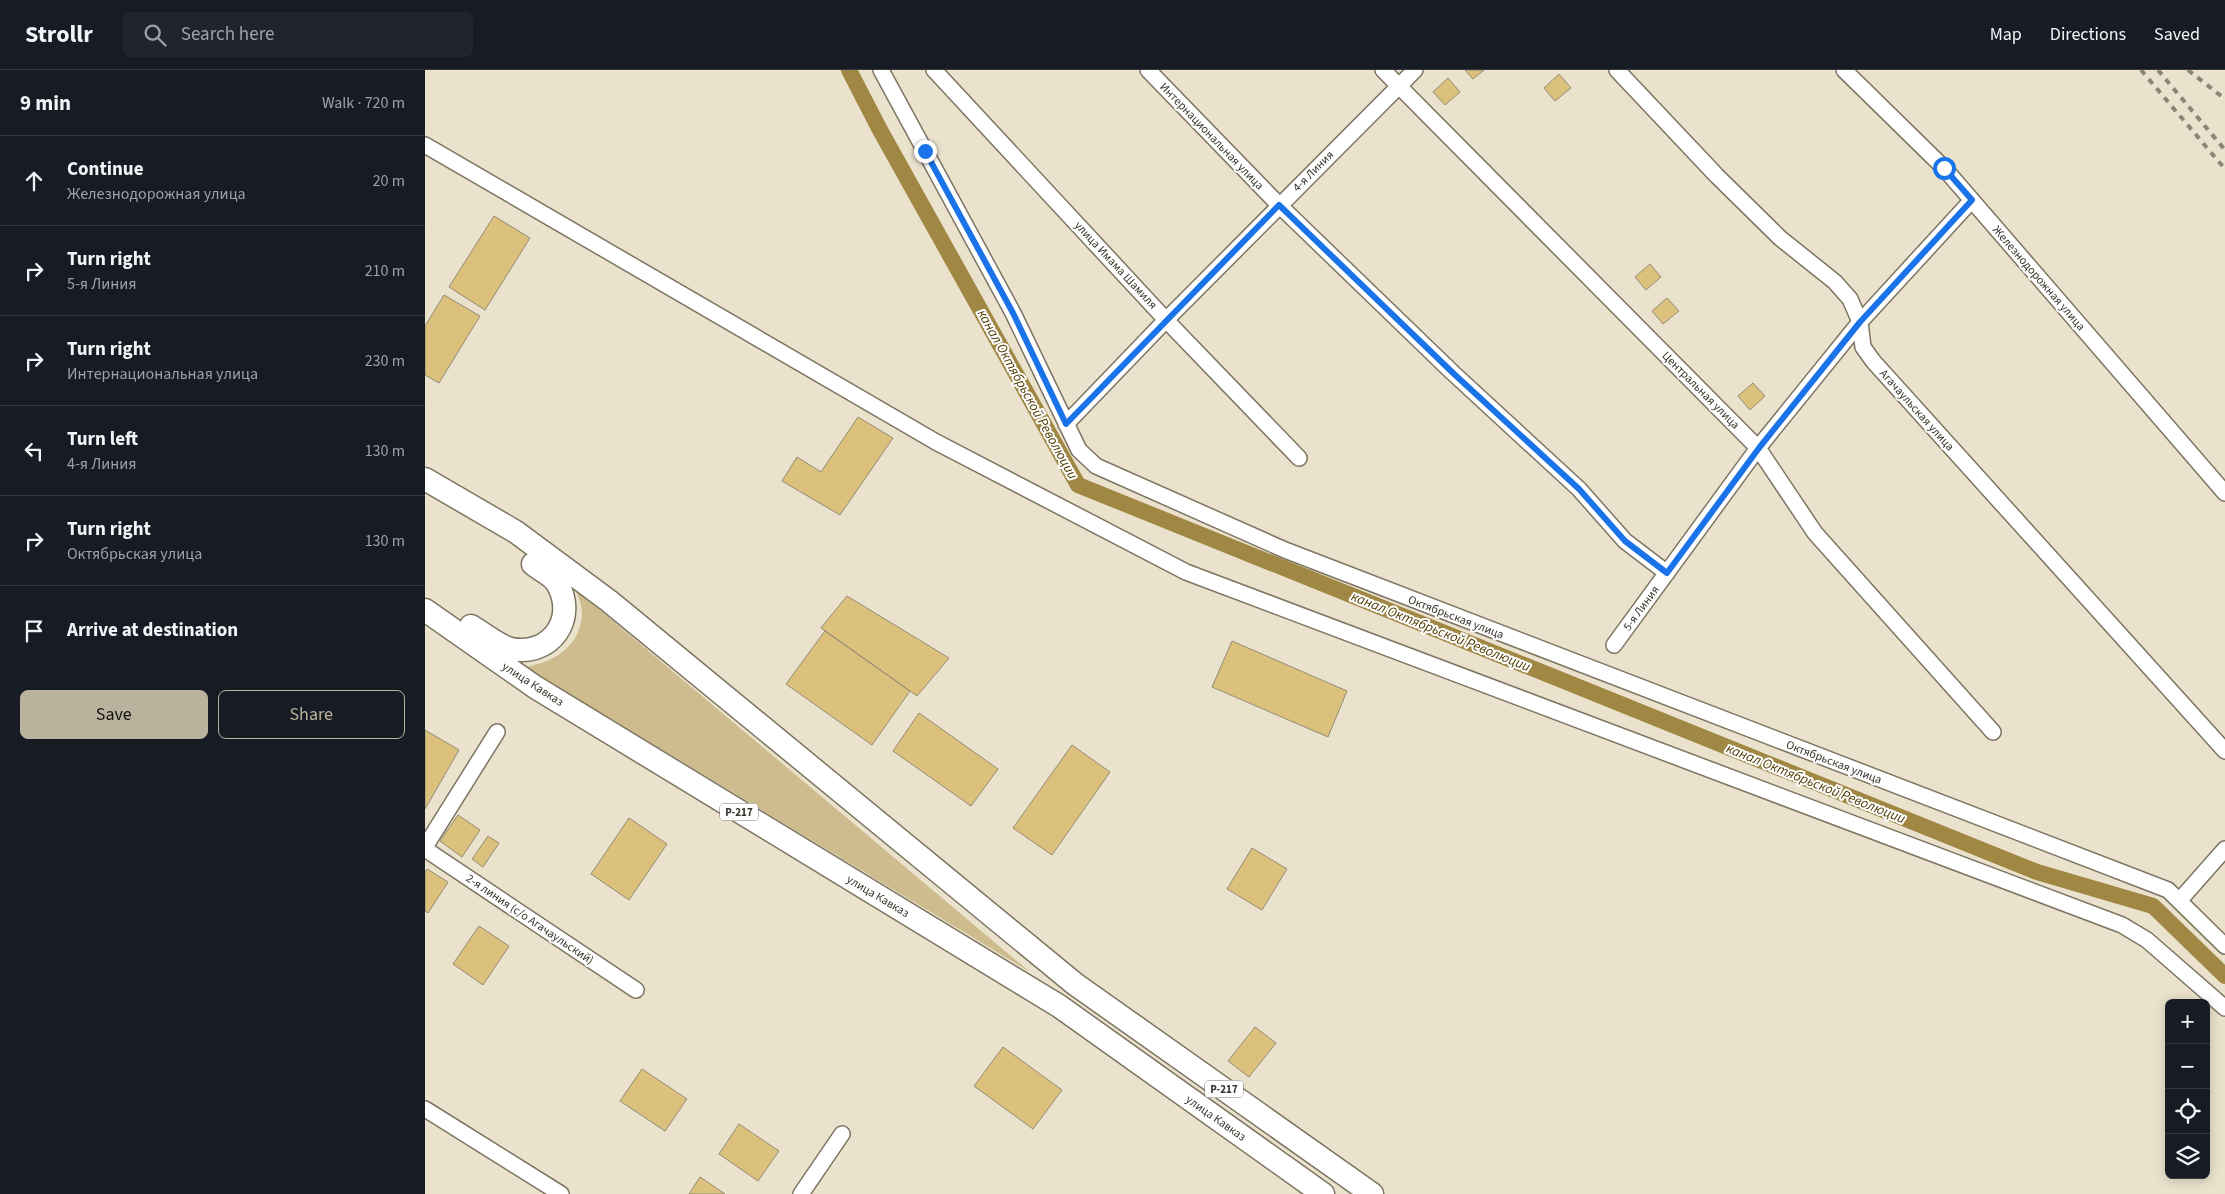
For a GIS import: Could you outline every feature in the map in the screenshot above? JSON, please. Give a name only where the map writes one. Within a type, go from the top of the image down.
[{"type":"highway","name":"Р-217","points":[[425,479],[516,532],[609,601],[1075,984],[1372,1194]]},
{"type":"highway","points":[[425,484],[556,581],[564,598],[565,616],[559,633],[545,645],[529,650],[509,648],[425,598]]},
{"type":"highway","name":"улица Кавказ","points":[[425,610],[535,687],[1059,1006],[1323,1194]]},
{"type":"street","name":"Октябрьская улица","points":[[881,70],[1013,313],[1079,450],[1096,466],[1285,550],[2168,890],[2225,946]]},
{"type":"street","name":"улица Имама Шамиля","points":[[934,70],[1166,320],[1299,458]]},
{"type":"street","name":"Интернациональная улица","points":[[1148,70],[1279,205],[1453,373],[1579,489],[1625,541],[1667,573]]},
{"type":"street","name":"Центральная улица","points":[[1383,70],[1759,448],[1815,534],[1993,732]]},
{"type":"street","name":"4-я Линия","points":[[1066,424],[1279,205],[1415,70]]},
{"type":"street","name":"Агачаульская улица","points":[[1617,70],[1717,176],[1780,238],[1835,282],[1850,300],[1860,322],[1863,347],[1873,361],[2225,751]]},
{"type":"street","name":"Железнодорожная улица","points":[[1844,70],[1944,168],[2225,493]]},
{"type":"street","points":[[425,145],[936,442],[1186,572],[2122,924],[2147,940],[2225,1008]]},
{"type":"street","name":"5-я Линия","points":[[1614,644],[1759,448],[1860,322],[1972,200]]},
{"type":"street","points":[[425,848],[497,732]]},
{"type":"street","name":"2-я линия (с/о Агачаульский)","points":[[425,848],[636,990]]},
{"type":"street","points":[[2179,901],[2225,849]]},
{"type":"street","points":[[425,1109],[561,1194]]},
{"type":"street","points":[[801,1194],[842,1134]]},
{"type":"shaded area","points":[[576,590],[1030,972],[525,667],[536,665],[556,656],[577,635],[582,613]]},
{"type":"building","points":[[1465,70],[1484,70],[1473,79]]},
{"type":"building","points":[[1559,74],[1571,88],[1555,101],[1544,88]]},
{"type":"building","points":[[1448,78],[1460,92],[1445,105],[1433,92]]},
{"type":"building","points":[[494,216],[530,238],[485,310],[449,287]]},
{"type":"building","points":[[1650,264],[1661,277],[1646,290],[1635,277]]},
{"type":"building","points":[[444,295],[480,316],[439,383],[425,375],[425,326]]},
{"type":"building","points":[[1667,298],[1679,311],[1663,324],[1652,311]]},
{"type":"building","points":[[1753,383],[1765,396],[1750,410],[1738,396]]},
{"type":"building","points":[[858,417],[893,438],[840,515],[782,481],[797,457],[821,472]]},
{"type":"building","points":[[847,596],[949,658],[917,696],[821,628]]},
{"type":"building","points":[[825,631],[910,691],[872,745],[786,684]]},
{"type":"building","points":[[1232,641],[1347,691],[1328,737],[1212,687]]},
{"type":"building","points":[[919,713],[998,769],[971,806],[893,751]]},
{"type":"building","points":[[425,730],[459,750],[425,809]]},
{"type":"building","points":[[1072,745],[1110,772],[1052,855],[1013,828]]},
{"type":"building","points":[[458,815],[480,830],[462,857],[440,841]]},
{"type":"building","points":[[629,818],[667,844],[629,900],[591,874]]},
{"type":"building","points":[[488,836],[499,843],[483,867],[472,859]]},
{"type":"building","points":[[1252,848],[1287,869],[1262,910],[1227,889]]},
{"type":"building","points":[[427,869],[448,882],[428,913],[425,911],[425,872]]},
{"type":"building","points":[[479,926],[509,946],[483,985],[453,964]]},
{"type":"building","points":[[1255,1027],[1276,1043],[1249,1077],[1228,1061]]},
{"type":"building","points":[[1003,1047],[1062,1090],[1033,1129],[974,1086]]},
{"type":"building","points":[[642,1069],[687,1099],[665,1131],[620,1101]]},
{"type":"building","points":[[739,1124],[779,1151],[758,1181],[719,1154]]},
{"type":"building","points":[[700,1177],[725,1194],[689,1194]]},
{"type":"waterway","name":"канал Октябрьской Революции","points":[[849,70],[880,130],[1078,485],[2037,872],[2153,906],[2225,976]]},
{"type":"railway","points":[[2141,70],[2225,169]]},
{"type":"railway","points":[[2158,70],[2225,150]]},
{"type":"railway","points":[[2188,70],[2225,99]]},
{"type":"route","points":[[925,151],[955,203],[1013,313],[1066,424],[1279,205],[1453,373],[1579,489],[1625,541],[1667,573],[1759,448],[1860,322],[1972,200],[1944,168]]}]
